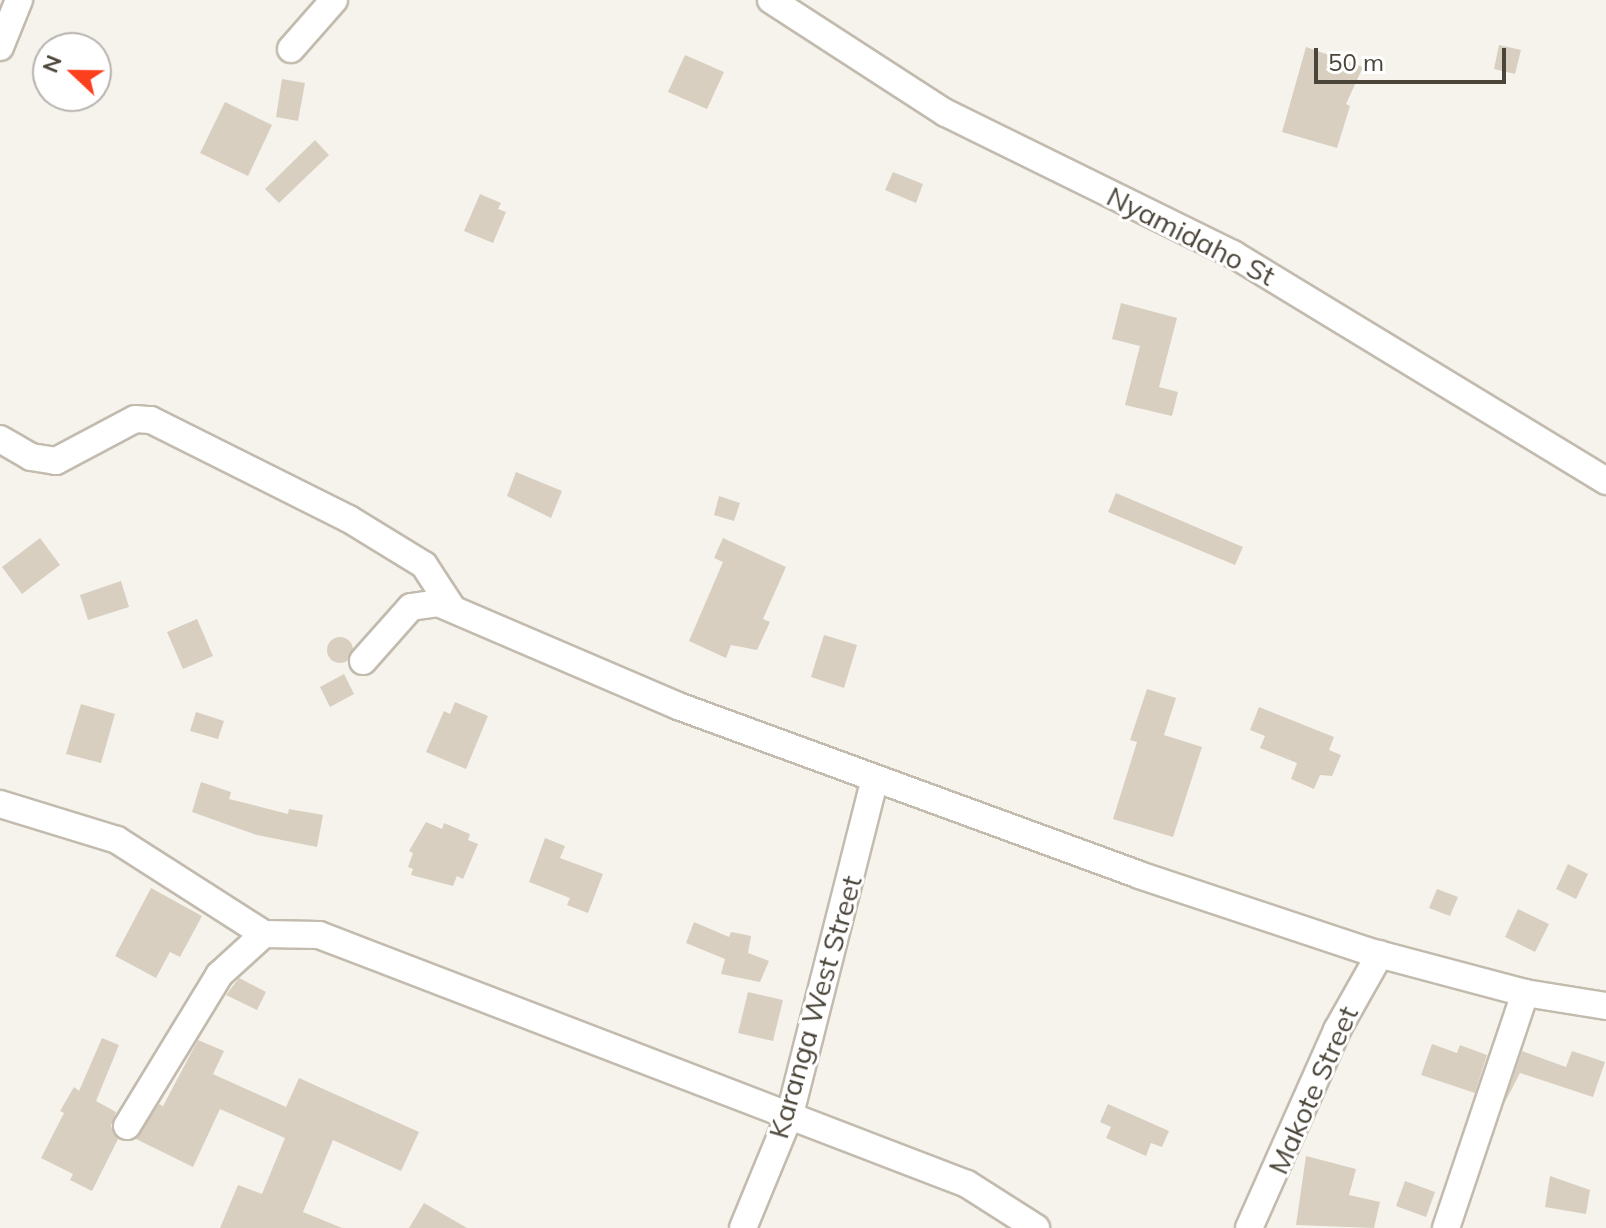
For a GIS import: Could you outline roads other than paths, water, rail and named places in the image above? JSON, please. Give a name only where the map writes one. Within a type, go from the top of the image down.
[{"type":"street","points":[[0,47],[19,0]]},
{"type":"street","points":[[291,49],[334,0]]},
{"type":"street","name":"Nyamidaho St","points":[[771,0],[946,113],[1233,254],[1606,481]]},
{"type":"street","points":[[0,439],[31,457],[56,461],[135,419],[151,420],[349,519],[412,557],[440,585],[452,608]]},
{"type":"street","points":[[363,661],[411,607],[438,603],[678,706],[874,781],[1380,954],[1525,993],[1606,1006]]},
{"type":"street","name":"Karanga West Street","points":[[743,1228],[790,1114],[874,781]]},
{"type":"street","points":[[0,804],[117,840],[264,934],[319,935],[386,957],[514,1014],[790,1114],[967,1184],[1036,1228]]},
{"type":"street","points":[[127,1126],[219,975],[264,934]]},
{"type":"street","name":"Makote Street","points":[[1249,1228],[1337,1030],[1380,954]]},
{"type":"street","points":[[1446,1228],[1525,993]]}]
